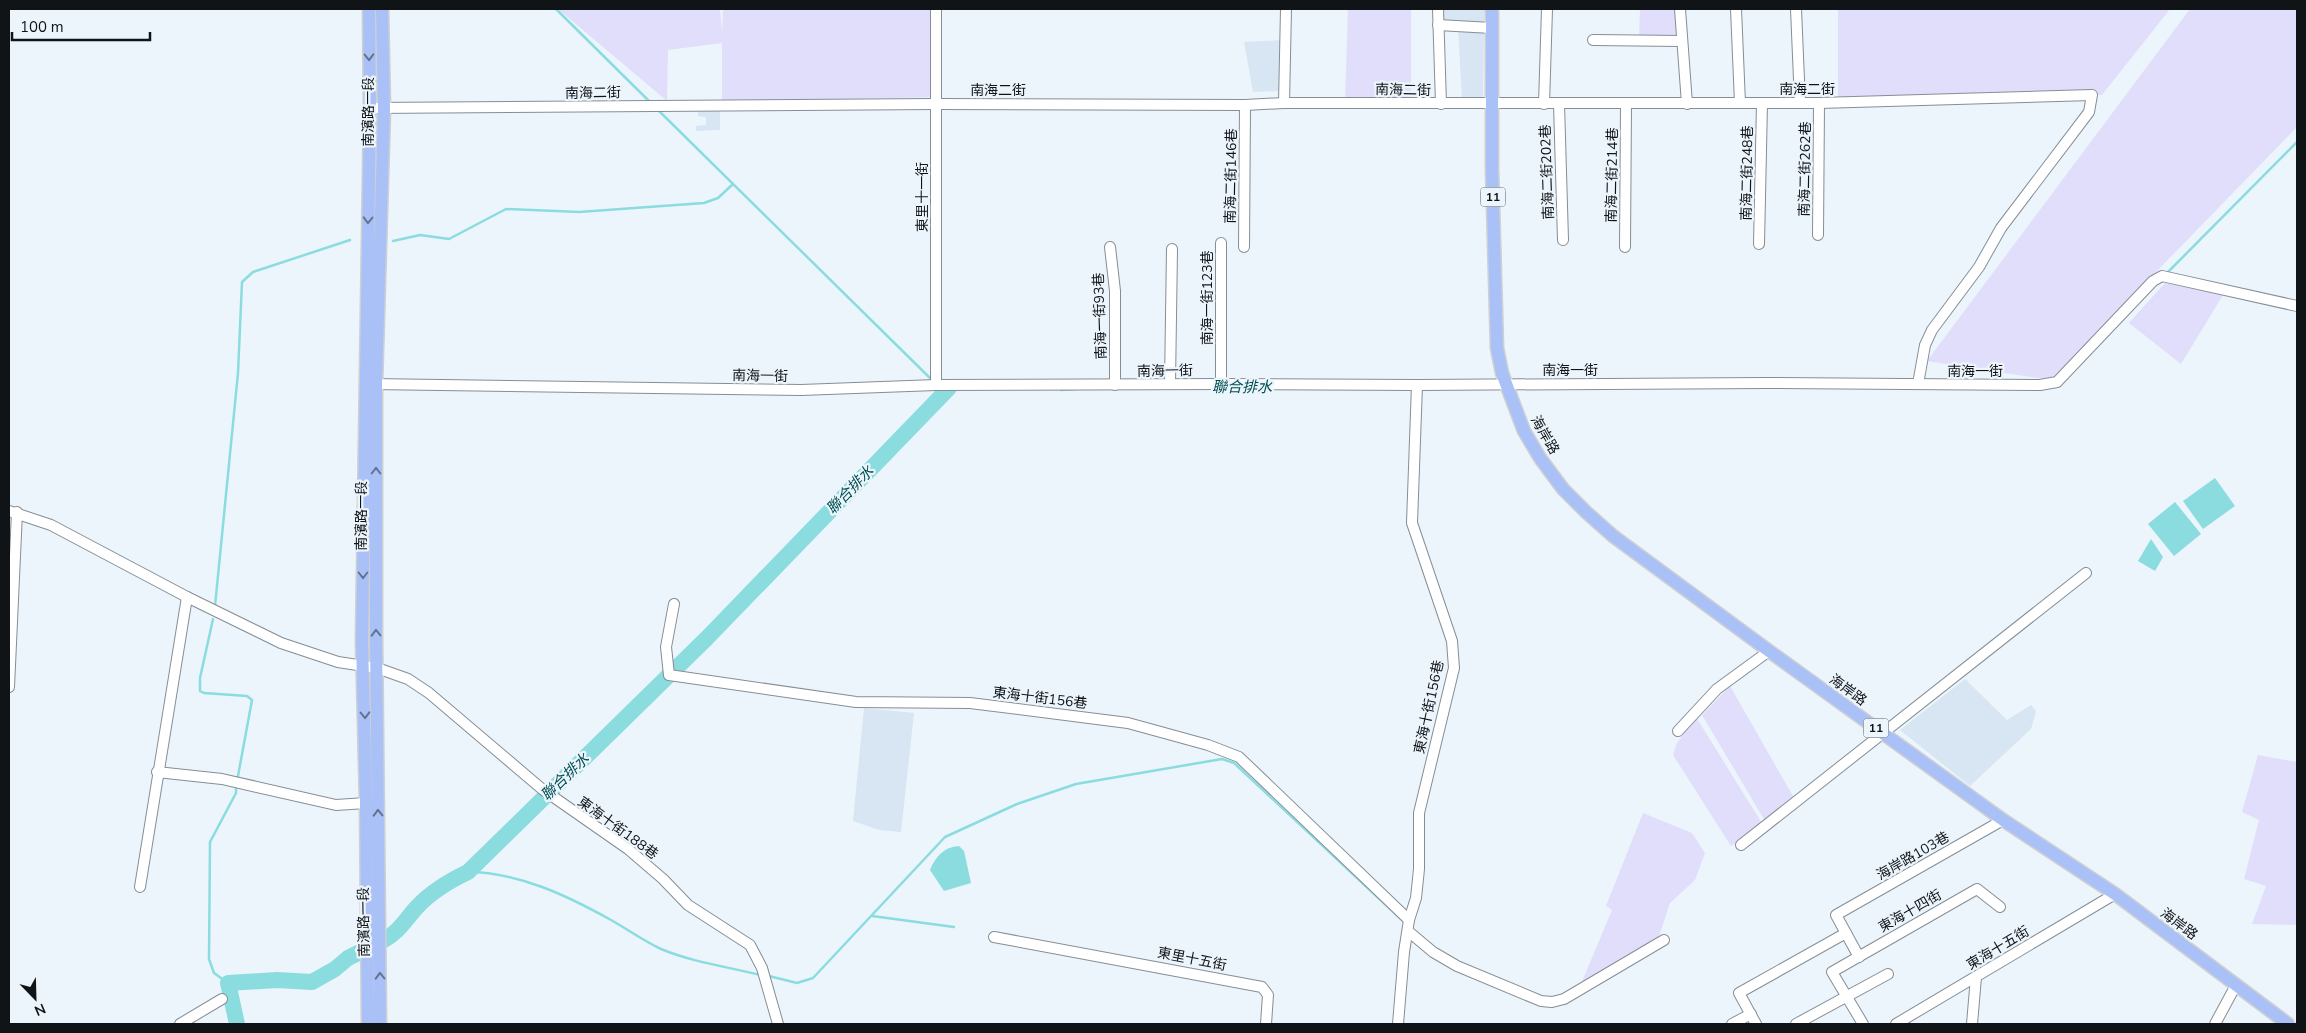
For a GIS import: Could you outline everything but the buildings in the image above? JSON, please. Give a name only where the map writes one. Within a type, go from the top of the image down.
[{"type":"main road","name":"南濱路一段","points":[[369,9],[370,667],[380,1024]]},
{"type":"main road","name":"南濱路一段","points":[[370,384],[384,109],[382,9]]},
{"type":"main road","name":"海岸路","points":[[1492,9],[1494,323],[1497,348],[1508,387],[1524,431],[1540,458],[1563,489],[1613,536],[2003,820],[2115,894],[2288,1024]]},
{"type":"main road","name":"南濱路一段","points":[[368,1024],[366,803],[370,667]]},
{"type":"street","name":"東里十一街","points":[[936,9],[936,385]]},
{"type":"street","points":[[1284,103],[1286,9]]},
{"type":"street","points":[[1438,9],[1441,104]]},
{"type":"street","points":[[1544,104],[1546,9]]},
{"type":"street","points":[[1680,9],[1687,104]]},
{"type":"street","points":[[1736,9],[1740,103]]},
{"type":"street","points":[[1796,9],[1800,103]]},
{"type":"street","points":[[1438,25],[1492,28]]},
{"type":"street","points":[[1593,40],[1681,41]]},
{"type":"street","name":"南海二街","points":[[370,108],[935,104],[1687,104],[1819,103],[2092,95],[2089,112],[2001,228],[1979,267],[1932,330],[1925,345],[1918,384]]},
{"type":"street","name":"南海二街248巷","points":[[1760,244],[1762,103]]},
{"type":"street","name":"南海二街262巷","points":[[1818,235],[1819,103]]},
{"type":"street","name":"南海二街202巷","points":[[1559,104],[1563,240]]},
{"type":"street","name":"南海二街214巷","points":[[1625,246],[1626,104]]},
{"type":"street","name":"南海二街146巷","points":[[1244,247],[1245,105]]},
{"type":"street","name":"南海一街123巷","points":[[1221,243],[1221,384]]},
{"type":"street","name":"南海一街93巷","points":[[1110,247],[1115,291],[1116,385]]},
{"type":"street","points":[[1170,384],[1172,249]]},
{"type":"street","name":"南海一街","points":[[370,384],[800,390],[936,385],[1170,384],[1508,387],[2040,385],[2055,383],[2153,281],[2162,276],[2297,306]]},
{"type":"street","name":"東海十街156巷","points":[[1398,1024],[1404,952],[1409,920],[1416,898],[1419,869],[1419,814],[1454,661],[1452,641],[1412,523],[1417,385]]},
{"type":"street","points":[[9,687],[13,511]]},
{"type":"street","name":"東海十街188巷","points":[[13,511],[51,525],[187,597],[281,643],[338,662],[370,667],[408,679],[429,693],[553,798],[628,849],[663,878],[688,905],[750,945],[763,972],[778,1024]]},
{"type":"street","points":[[1740,845],[2086,573]]},
{"type":"street","points":[[140,887],[187,597]]},
{"type":"street","name":"東海十街156巷","points":[[674,604],[666,647],[669,675],[856,702],[970,703],[1128,723],[1208,744],[1239,757],[1409,920]]},
{"type":"street","points":[[1678,731],[1717,689],[1769,651]]},
{"type":"street","points":[[158,772],[222,779],[336,806],[366,803]]},
{"type":"street","name":"海岸路103巷","points":[[1846,934],[1836,915],[2003,820]]},
{"type":"street","name":"東海十四街","points":[[1847,996],[1832,972],[1859,956],[1977,889],[2000,907]]},
{"type":"street","name":"東海十五街","points":[[1896,1024],[2115,894]]},
{"type":"street","points":[[1408,931],[1434,952],[1457,966],[1541,1001],[1552,1002],[1564,999],[1664,940]]},
{"type":"street","points":[[1756,1024],[1739,993],[1846,934],[1859,956]]},
{"type":"street","name":"東里十五街","points":[[994,937],[1262,986],[1268,995],[1266,1024]]},
{"type":"street","points":[[1796,1024],[1888,974]]},
{"type":"street","points":[[1972,1024],[1976,977]]},
{"type":"street","points":[[2215,1024],[2236,985]]},
{"type":"street","points":[[1847,996],[1863,1024]]},
{"type":"street","points":[[180,1024],[222,999]]},
{"type":"street","points":[[1732,1024],[1751,1014]]},
{"type":"shaded area","points":[[558,9],[720,9],[722,33],[723,9],[935,9],[938,97],[722,102],[722,43],[668,50],[667,101]]},
{"type":"shaded area","points":[[1348,9],[1411,9],[1411,104],[1345,102]]},
{"type":"shaded area","points":[[1441,9],[1485,9],[1484,25],[1440,23]]},
{"type":"shaded area","points":[[1640,9],[1676,9],[1678,36],[1639,37]]},
{"type":"shaded area","points":[[1838,9],[2170,9],[2102,95],[2025,93],[1838,97]]},
{"type":"shaded area","points":[[2190,9],[2297,9],[2297,127],[2051,380],[1927,361]]},
{"type":"shaded area","points":[[1458,28],[1484,29],[1483,100],[1462,99]]},
{"type":"shaded area","points":[[1284,40],[1282,91],[1253,92],[1244,42]]},
{"type":"shaded area","points":[[698,109],[720,109],[720,130],[696,131],[696,126],[706,125],[706,117],[698,116]]},
{"type":"shaded area","points":[[2165,283],[2223,295],[2181,364],[2129,323]]},
{"type":"shaded area","points":[[1965,679],[2007,720],[2031,705],[2036,711],[2031,729],[1970,786],[1900,730]]},
{"type":"shaded area","points":[[1730,686],[1794,798],[1765,821],[1702,715]]},
{"type":"shaded area","points":[[864,708],[914,713],[901,832],[879,830],[853,821]]},
{"type":"shaded area","points":[[1696,717],[1763,825],[1731,846],[1673,755],[1677,743]]},
{"type":"shaded area","points":[[2258,755],[2297,762],[2297,925],[2252,924],[2266,886],[2244,879],[2259,820],[2242,812]]},
{"type":"shaded area","points":[[1643,813],[1692,833],[1705,853],[1695,880],[1670,903],[1658,939],[1581,984],[1612,910],[1606,906]]},
{"type":"water","points":[[2215,478],[2235,506],[2203,529],[2183,501]]},
{"type":"water","points":[[2175,502],[2201,534],[2174,556],[2148,524]]},
{"type":"water","points":[[2151,539],[2163,557],[2155,571],[2138,561]]},
{"type":"water","points":[[959,846],[964,851],[971,883],[944,891],[930,870],[941,854],[949,848]]},
{"type":"waterway","points":[[556,9],[650,102]]},
{"type":"waterway","points":[[657,109],[933,381]]},
{"type":"waterway","points":[[2166,274],[2297,142]]},
{"type":"waterway","points":[[393,241],[420,235],[449,239],[506,209],[579,212],[704,203],[718,198],[733,184]]},
{"type":"waterway","points":[[215,606],[238,373],[242,282],[253,272],[350,240]]},
{"type":"waterway","name":"聯合排水","points":[[384,940],[398,930],[428,896],[468,872],[707,638],[949,388]]},
{"type":"waterway","name":"聯合排水","points":[[1061,390],[1076,389]]},
{"type":"waterway","points":[[213,619],[200,678],[200,691],[204,693],[247,696],[252,700],[238,776]]},
{"type":"waterway","points":[[769,976],[797,983],[813,978],[945,837],[1017,804],[1076,784],[1222,759],[1234,763],[1402,920]]},
{"type":"waterway","points":[[228,983],[214,973],[209,959],[210,842],[236,793],[236,787]]},
{"type":"waterway","points":[[468,872],[505,876],[542,887],[595,911],[648,942],[673,954],[761,975]]},
{"type":"waterway","points":[[872,916],[954,927]]},
{"type":"waterway","name":"聯合排水","points":[[237,1024],[228,983],[277,980],[312,982],[335,969],[348,958],[374,945]]}]
